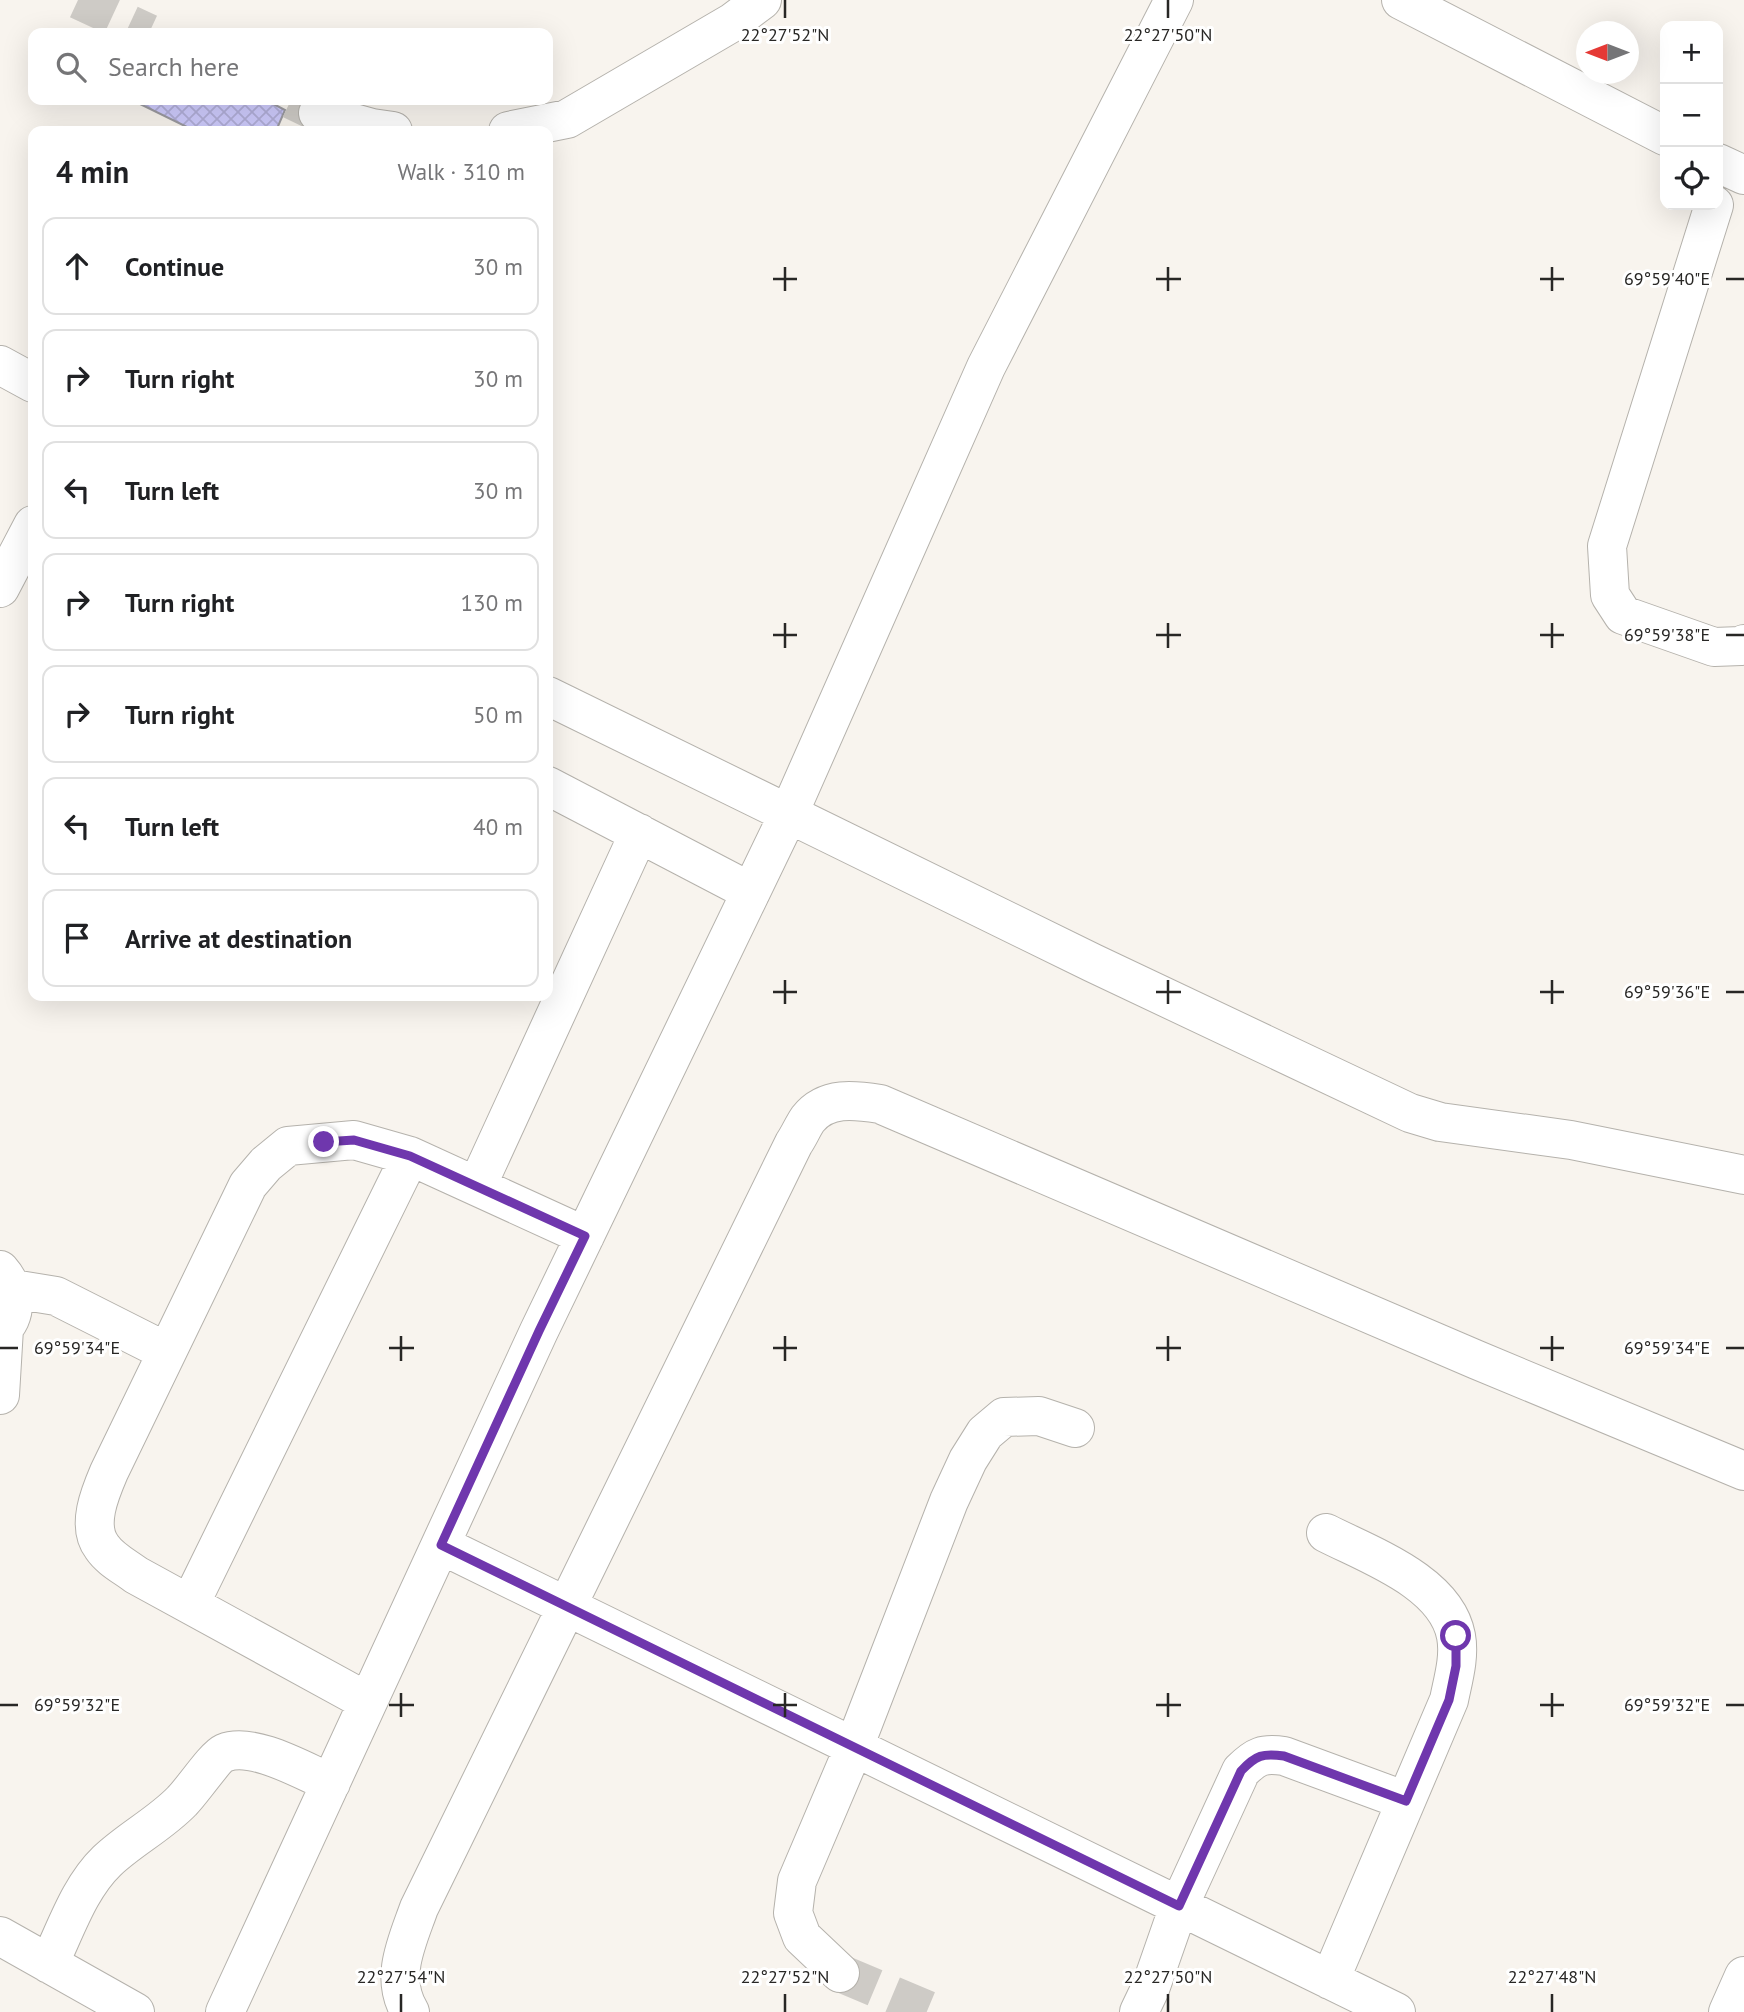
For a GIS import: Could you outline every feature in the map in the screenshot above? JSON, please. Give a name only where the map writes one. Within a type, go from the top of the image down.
[{"type":"lane","points":[[533,126],[567,119],[733,22],[762,0]]},
{"type":"lane","points":[[225,2012],[539,1331],[789,813],[986,367],[1174,0]]},
{"type":"lane","points":[[1401,0],[1660,133]]},
{"type":"lane","points":[[318,113],[372,126]]},
{"type":"lane","points":[[1712,210],[1607,546],[1607,569],[1609,595],[1623,615],[1714,647],[1744,644]]},
{"type":"lane","points":[[0,366],[28,380]]},
{"type":"lane","points":[[0,588],[28,535]]},
{"type":"lane","points":[[553,698],[1093,963],[1410,1113],[1440,1122],[1571,1140],[1744,1175]]},
{"type":"lane","points":[[553,789],[751,892]]},
{"type":"lane","points":[[477,1186],[639,834]]},
{"type":"lane","points":[[410,2012],[399,1982],[401,1957],[419,1908],[794,1143],[809,1117],[828,1104],[851,1099],[880,1104],[1490,1366],[1744,1471]]},
{"type":"lane","points":[[368,1702],[136,1575],[113,1559],[100,1545],[95,1521],[97,1502],[108,1472],[248,1185],[266,1164],[288,1146],[354,1140],[410,1156],[585,1236]]},
{"type":"lane","points":[[190,1604],[410,1156]]},
{"type":"lane","points":[[6,1280],[56,1296],[167,1352]]},
{"type":"lane","points":[[0,1395],[2,1330],[11,1316],[14,1303],[6,1280]]},
{"type":"lane","points":[[840,1973],[802,1937],[793,1913],[797,1881],[854,1747],[949,1501],[968,1460],[985,1433],[1004,1418],[1039,1416],[1075,1428]]},
{"type":"lane","points":[[1326,1533],[1398,1569],[1429,1591],[1445,1609],[1456,1636],[1456,1666],[1449,1700],[1330,1980]]},
{"type":"lane","points":[[441,1545],[1396,2012]]},
{"type":"lane","points":[[49,1964],[86,1885],[106,1861],[173,1810],[223,1753],[254,1752],[331,1783]]},
{"type":"lane","points":[[1139,2012],[1150,1989],[1179,1906],[1241,1771],[1252,1759],[1268,1754],[1284,1756],[1406,1801]]},
{"type":"lane","points":[[0,1936],[135,2012]]},
{"type":"lane","points":[[1728,2012],[1744,1976]]},
{"type":"building","points":[[142,105],[276,105],[285,110],[278,126],[185,126]]},
{"type":"tunnel","points":[[78,0],[138,28]]},
{"type":"tunnel","points":[[301,105],[318,113]]},
{"type":"tunnel","points":[[840,1973],[933,2012]]},
{"type":"route","points":[[324,1142],[354,1140],[410,1156],[585,1236],[441,1545],[1179,1906],[1241,1771],[1252,1759],[1268,1754],[1284,1756],[1406,1801],[1449,1700],[1456,1666],[1456,1636]]}]
